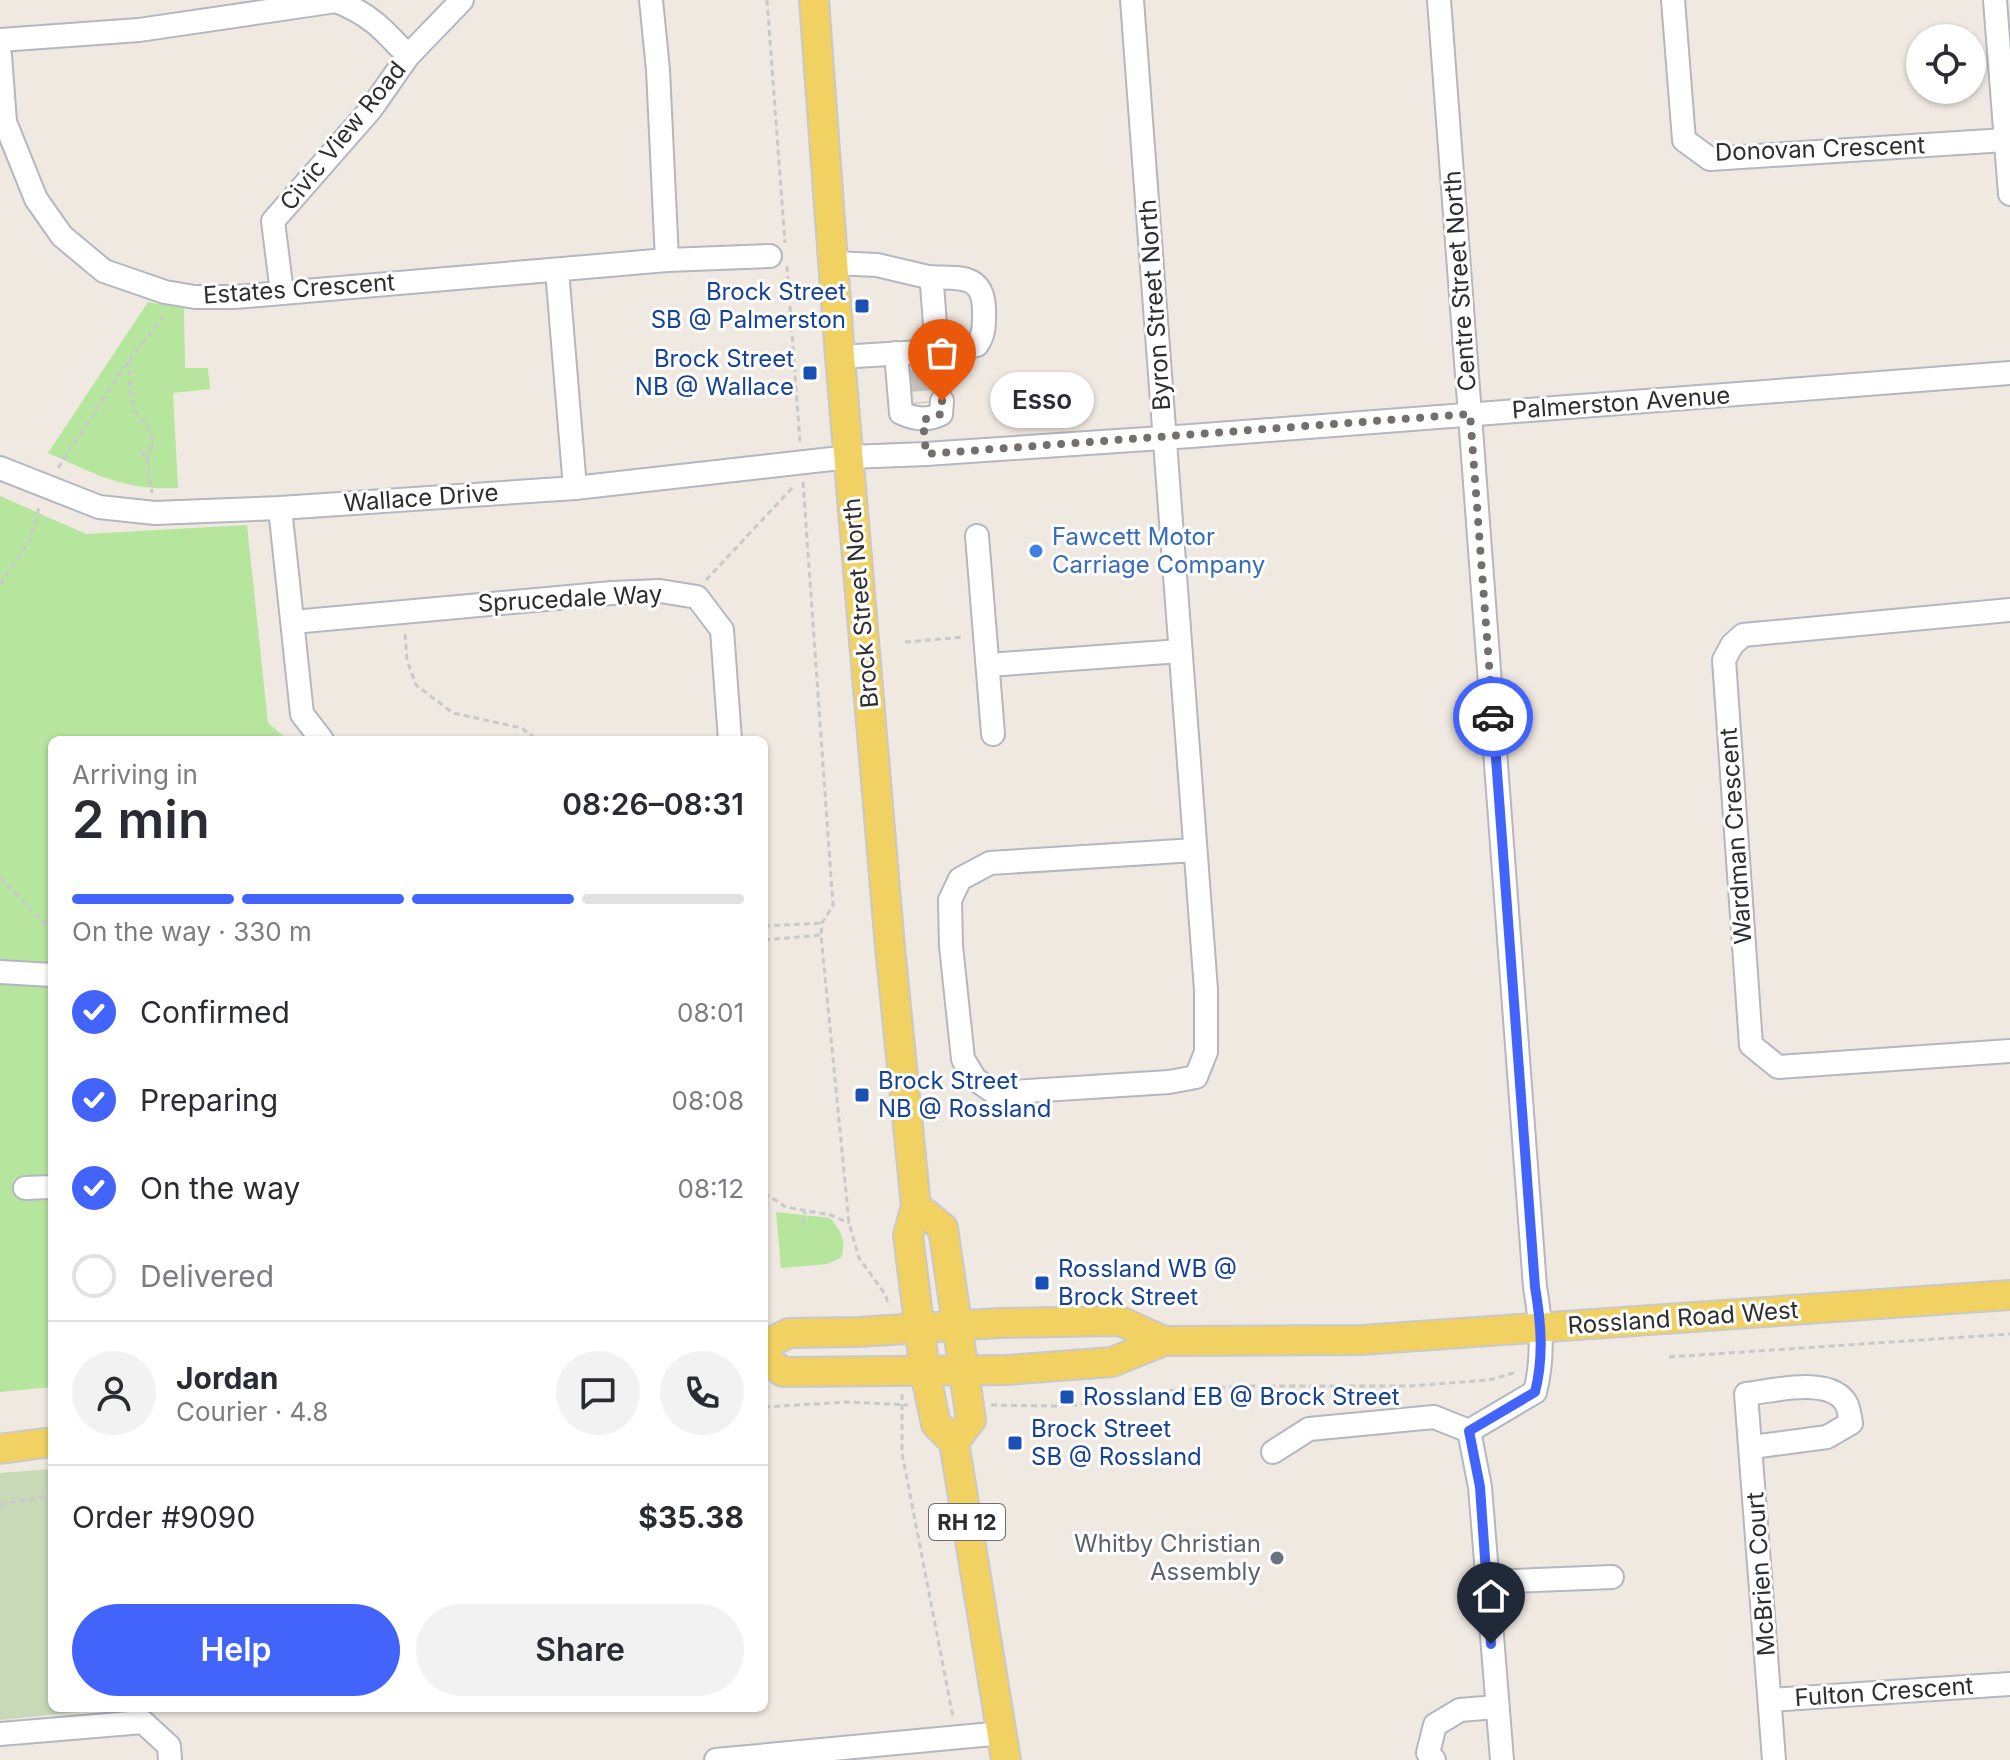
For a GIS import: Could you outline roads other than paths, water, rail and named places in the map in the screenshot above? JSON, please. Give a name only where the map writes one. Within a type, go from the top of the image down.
[{"type":"main road","name":"Brock Street North","points":[[814,0],[840,357],[890,947],[916,1206],[908,1235],[908,1328],[912,1372],[933,1407],[936,1424],[954,1442],[1004,1747]]},
{"type":"main road","points":[[916,1206],[943,1228],[959,1325],[963,1372],[970,1405],[969,1425],[954,1442]]},
{"type":"main road","name":"Rossland Road West","points":[[912,1372],[963,1372],[1112,1362],[1164,1341],[1361,1340],[2010,1295]]},
{"type":"main road","name":"Rossland Road West","points":[[768,1343],[789,1333],[1120,1321],[1164,1341]]},
{"type":"main road","points":[[768,1361],[783,1372],[912,1372]]},
{"type":"main road","points":[[0,1449],[48,1443]]},
{"type":"street","name":"Civic View Road","points":[[282,293],[273,221],[371,109],[408,56],[462,0]]},
{"type":"street","points":[[651,0],[658,70],[667,260]]},
{"type":"street","name":"Byron Street North","points":[[1132,0],[1206,990],[1206,1052],[1196,1077],[1154,1083],[995,1093],[975,1079],[963,1059],[951,946],[950,900],[960,879],[990,863],[1195,850]]},
{"type":"street","name":"Centre Street North","points":[[1439,0],[1535,1287],[1541,1328],[1540,1365],[1535,1392],[1469,1431]]},
{"type":"street","name":"Donovan Crescent","points":[[1673,0],[1684,140],[1710,159],[2005,140]]},
{"type":"street","points":[[1995,0],[2010,194]]},
{"type":"street","points":[[0,40],[139,30],[336,1],[360,10],[408,56]]},
{"type":"street","name":"Estates Crescent","points":[[0,55],[2,123],[36,199],[62,236],[104,271],[165,292],[220,298],[667,260],[770,256]]},
{"type":"street","points":[[833,263],[877,265],[928,277],[971,280],[980,286],[984,298],[984,334],[977,345],[922,359],[840,357]]},
{"type":"street","points":[[557,270],[575,488]]},
{"type":"street","points":[[926,454],[929,408],[901,413],[922,359],[932,285],[928,277]]},
{"type":"street","name":"Palmerston Avenue","points":[[849,457],[1165,438],[2010,373]]},
{"type":"street","name":"Wallace Drive","points":[[0,468],[99,507],[155,513],[280,508],[575,488],[849,457]]},
{"type":"street","points":[[280,508],[302,714],[319,736]]},
{"type":"street","points":[[977,536],[993,734]]},
{"type":"street","name":"Sprucedale Way","points":[[293,622],[660,591],[697,597],[722,630],[730,736]]},
{"type":"street","name":"Wardman Crescent","points":[[2010,610],[1743,635],[1732,645],[1724,660],[1751,1045],[1778,1067],[2010,1051]]},
{"type":"street","points":[[989,665],[1180,651]]},
{"type":"street","points":[[0,972],[48,975]]},
{"type":"street","points":[[25,1188],[48,1187]]},
{"type":"street","name":"McBrien Court","points":[[1752,1447],[1827,1437],[1851,1423],[1846,1403],[1836,1392],[1816,1386],[1746,1394],[1771,1700]]},
{"type":"street","points":[[1273,1452],[1309,1429],[1434,1417],[1469,1431],[1480,1487],[1502,1760]]},
{"type":"street","points":[[1487,1582],[1612,1577]]},
{"type":"street","name":"Fulton Crescent","points":[[1774,1760],[1771,1700],[2010,1684]]},
{"type":"street","points":[[1434,1760],[1428,1753],[1435,1725],[1460,1710],[1496,1707]]},
{"type":"street","points":[[0,1734],[143,1722],[169,1746],[170,1760]]},
{"type":"street","points":[[716,1760],[957,1737],[1004,1747]]},
{"type":"tunnel","points":[[939,368],[942,401]]},
{"type":"tunnel","points":[[919,369],[922,403]]},
{"type":"place","name":"Brock Street SB @ Palmerston","points":[[862,306]]},
{"type":"place","name":"Brock Street NB @ Wallace","points":[[810,373]]},
{"type":"place","name":"Esso","points":[[942,401]]},
{"type":"place","name":"Fawcett Motor Carriage Company","points":[[1036,551]]},
{"type":"place","name":"Brock Street NB @ Rossland","points":[[862,1095]]},
{"type":"place","name":"Rossland WB @ Brock Street","points":[[1042,1283]]},
{"type":"place","name":"Rossland EB @ Brock Street","points":[[1067,1397]]},
{"type":"place","name":"Brock Street SB @ Rossland","points":[[1015,1443]]},
{"type":"place","name":"Whitby Christian Assembly","points":[[1277,1558]]}]
